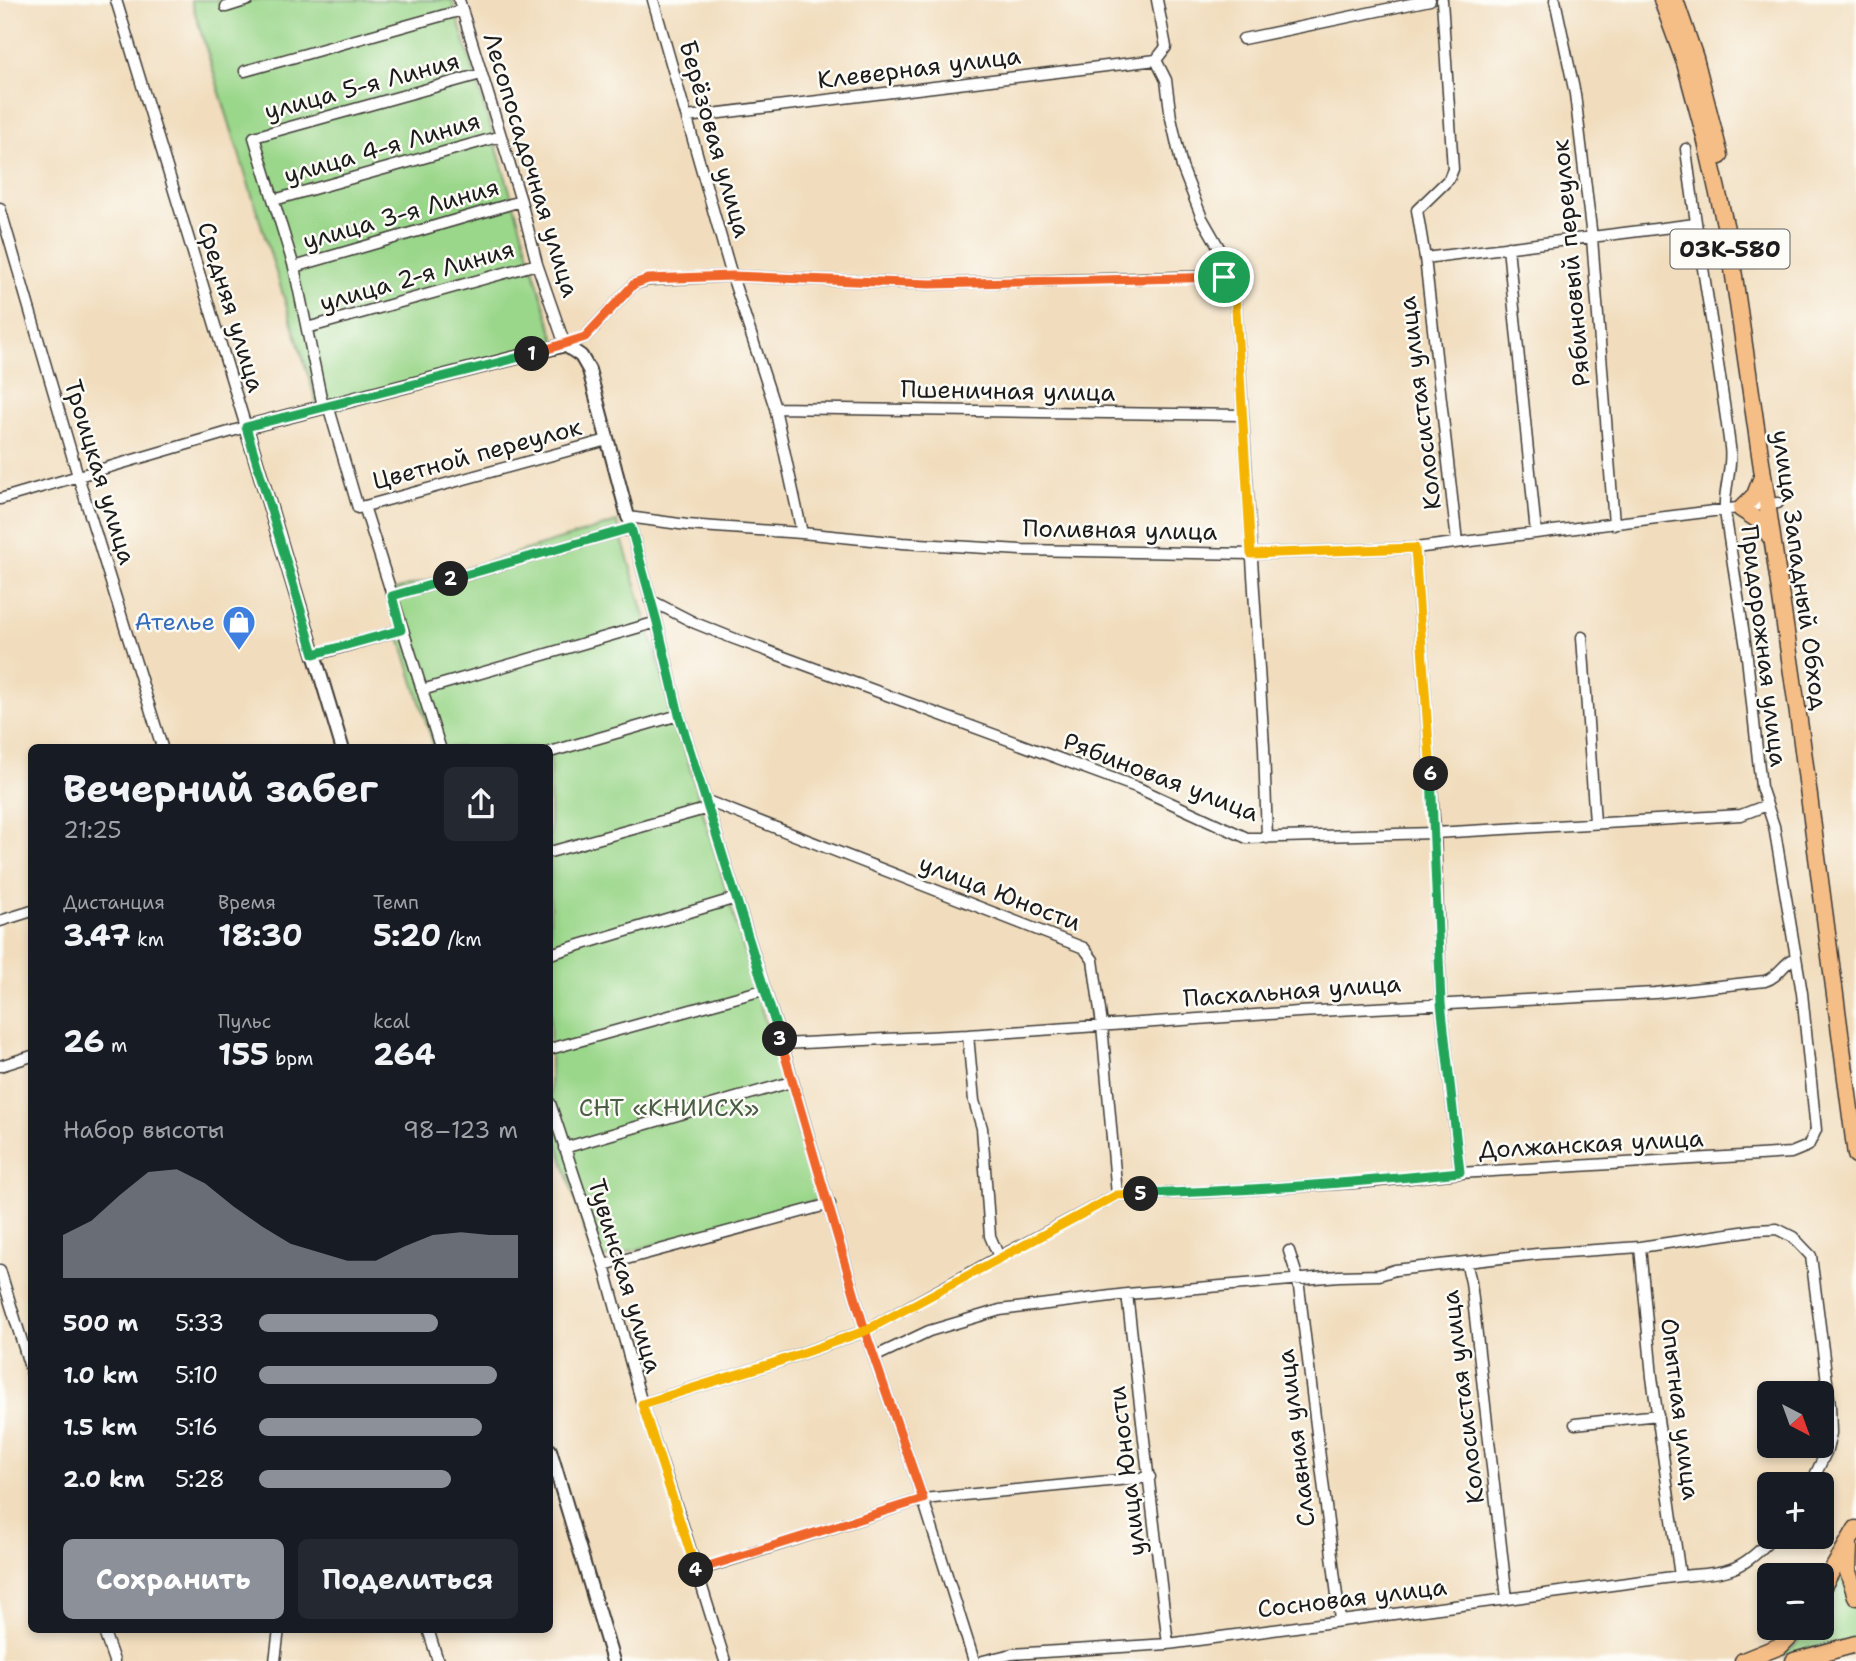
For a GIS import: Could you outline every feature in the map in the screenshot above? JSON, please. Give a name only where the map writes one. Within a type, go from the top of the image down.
[{"type":"highway","name":"улица Западный Обход","points":[[1662,0],[1692,88],[1729,242],[1763,468],[1773,504],[1774,543],[1856,1155]]},
{"type":"highway","name":"улица Западный Обход","points":[[1675,0],[1695,58],[1716,134],[1739,239],[1773,504],[1856,1090]]},
{"type":"highway","points":[[1763,468],[1760,488],[1733,510],[1761,522],[1774,543]]},
{"type":"highway","points":[[1834,1567],[1855,1531]]},
{"type":"highway","points":[[1855,1531],[1847,1558],[1848,1572],[1856,1596]]},
{"type":"highway","points":[[1743,1661],[1768,1653],[1786,1640]]},
{"type":"highway","points":[[1794,1661],[1856,1644]]},
{"type":"street","name":"Средняя улица","points":[[116,0],[341,744]]},
{"type":"street","points":[[226,7],[248,0]]},
{"type":"street","name":"Берёзовая улица","points":[[653,0],[732,276],[775,408],[802,533]]},
{"type":"street","points":[[1157,0],[1166,47],[1156,60],[1166,80],[1182,167],[1202,218],[1226,260],[1228,279],[1235,293],[1264,747],[1267,838]]},
{"type":"street","points":[[1243,38],[1430,0]]},
{"type":"street","name":"Колосистая улица","points":[[1442,0],[1453,169],[1449,179],[1416,210],[1425,258],[1457,542]]},
{"type":"street","name":"Рябиновый переулок","points":[[1555,0],[1575,94],[1592,239],[1614,524]]},
{"type":"street","points":[[245,71],[461,5]]},
{"type":"street","name":"Лесопосадочная улица","points":[[461,5],[521,201],[537,264],[565,345],[581,356],[589,370],[657,622],[679,715],[782,1044],[865,1331],[923,1499],[974,1661]]},
{"type":"street","name":"Клеверная улица","points":[[687,117],[1156,60]]},
{"type":"street","name":"улица 5-я Линия","points":[[274,200],[254,137],[481,74]]},
{"type":"street","name":"улица 4-я Линия","points":[[274,200],[501,136]]},
{"type":"street","name":"Придорожная улица","points":[[1686,149],[1730,449],[1724,496],[1733,510],[1761,787],[1774,826],[1802,993],[1815,1130],[1808,1146]]},
{"type":"street","points":[[274,200],[294,267],[325,406],[392,596],[439,744]]},
{"type":"street","name":"улица 3-я Линия","points":[[294,267],[521,201]]},
{"type":"street","name":"Троицкая улица","points":[[0,208],[78,476],[161,744]]},
{"type":"street","points":[[1425,258],[1695,224]]},
{"type":"street","points":[[1508,247],[1536,533]]},
{"type":"street","name":"улица 2-я Линия","points":[[307,328],[537,264]]},
{"type":"street","points":[[0,499],[246,427],[565,345],[585,337],[634,284],[648,279],[732,276],[930,284],[1228,279]]},
{"type":"street","name":"Пшеничная улица","points":[[775,408],[1241,415]]},
{"type":"street","name":"Цветной переулок","points":[[361,507],[607,440]]},
{"type":"street","name":"Поливная улица","points":[[629,522],[1021,550],[1251,554],[1415,548],[1773,504]]},
{"type":"street","points":[[392,596],[629,522]]},
{"type":"street","name":"Колосистая улица","points":[[1415,548],[1435,833],[1441,1003],[1460,1172]]},
{"type":"street","name":"Рябиновая улица","points":[[650,600],[695,623],[735,639],[1136,787],[1247,838],[1435,833],[1741,815],[1767,805]]},
{"type":"street","points":[[422,690],[657,622]]},
{"type":"street","points":[[314,654],[401,630]]},
{"type":"street","points":[[1582,637],[1595,822]]},
{"type":"street","points":[[553,751],[679,715]]},
{"type":"street","points":[[553,851],[708,804]]},
{"type":"street","name":"улица Юности","points":[[708,804],[1084,948],[1093,960],[1102,1025],[1117,1195]]},
{"type":"street","points":[[553,953],[736,898]]},
{"type":"street","points":[[0,921],[28,912]]},
{"type":"street","name":"Пасхальная улица","points":[[782,1044],[968,1035],[1441,1003],[1655,993],[1773,979],[1795,958]]},
{"type":"street","points":[[553,1048],[763,990]]},
{"type":"street","points":[[968,1035],[974,1101],[982,1129],[990,1236],[999,1257]]},
{"type":"street","points":[[0,1066],[28,1057]]},
{"type":"street","points":[[564,1148],[792,1082]]},
{"type":"street","name":"Тувинская улица","points":[[553,1113],[604,1265],[642,1404],[725,1661]]},
{"type":"street","name":"Должанская улица","points":[[642,1404],[865,1331],[1117,1195],[1368,1182],[1460,1172],[1791,1153],[1808,1146]]},
{"type":"street","points":[[604,1265],[830,1203]]},
{"type":"street","points":[[1466,1262],[1640,1247],[1755,1230],[1784,1231],[1811,1256],[1814,1269],[1831,1433],[1827,1450],[1817,1472]]},
{"type":"street","name":"Опытная улица","points":[[1640,1247],[1658,1415],[1680,1576]]},
{"type":"street","name":"Славная улица","points":[[1289,1251],[1298,1279],[1340,1620]]},
{"type":"street","name":"Колосистая улица","points":[[1298,1279],[1379,1275],[1395,1270],[1466,1262],[1471,1282],[1507,1599]]},
{"type":"street","points":[[0,1270],[28,1361]]},
{"type":"street","points":[[874,1357],[929,1331],[1000,1310],[1127,1294],[1298,1279]]},
{"type":"street","name":"улица Юности","points":[[1127,1294],[1168,1644]]},
{"type":"street","points":[[1575,1424],[1658,1415]]},
{"type":"street","points":[[553,1460],[613,1661]]},
{"type":"street","points":[[696,1570],[923,1499],[1150,1477]]},
{"type":"street","name":"Сосновая улица","points":[[983,1661],[1012,1654],[1168,1644],[1727,1572],[1752,1558],[1761,1549]]},
{"type":"street","points":[[104,1633],[114,1661]]},
{"type":"street","points":[[275,1661],[278,1633]]},
{"type":"street","points":[[429,1633],[438,1661]]},
{"type":"green space","points":[[191,0],[452,0],[558,350],[320,413]]},
{"type":"green space","name":"СНТ «КНИИСХ»","points":[[617,522],[818,1200],[594,1261],[553,1128],[553,744],[433,744],[386,593]]},
{"type":"green space","points":[[1841,1564],[1845,1589],[1856,1607],[1856,1640],[1780,1656],[1799,1640],[1834,1640],[1834,1578]]},
{"type":"place","name":"Ателье","points":[[239,652]]},
{"type":"route","points":[[1224,277],[930,284],[732,276],[648,279],[634,284],[585,337],[565,345],[246,427],[314,654],[401,630],[392,596],[631,528],[679,715],[782,1044],[865,1331],[923,1499],[696,1570],[642,1404],[865,1331],[1117,1195],[1368,1182],[1460,1172],[1441,1003],[1435,833],[1415,548],[1251,554],[1235,293],[1231,281],[1224,277]]}]
